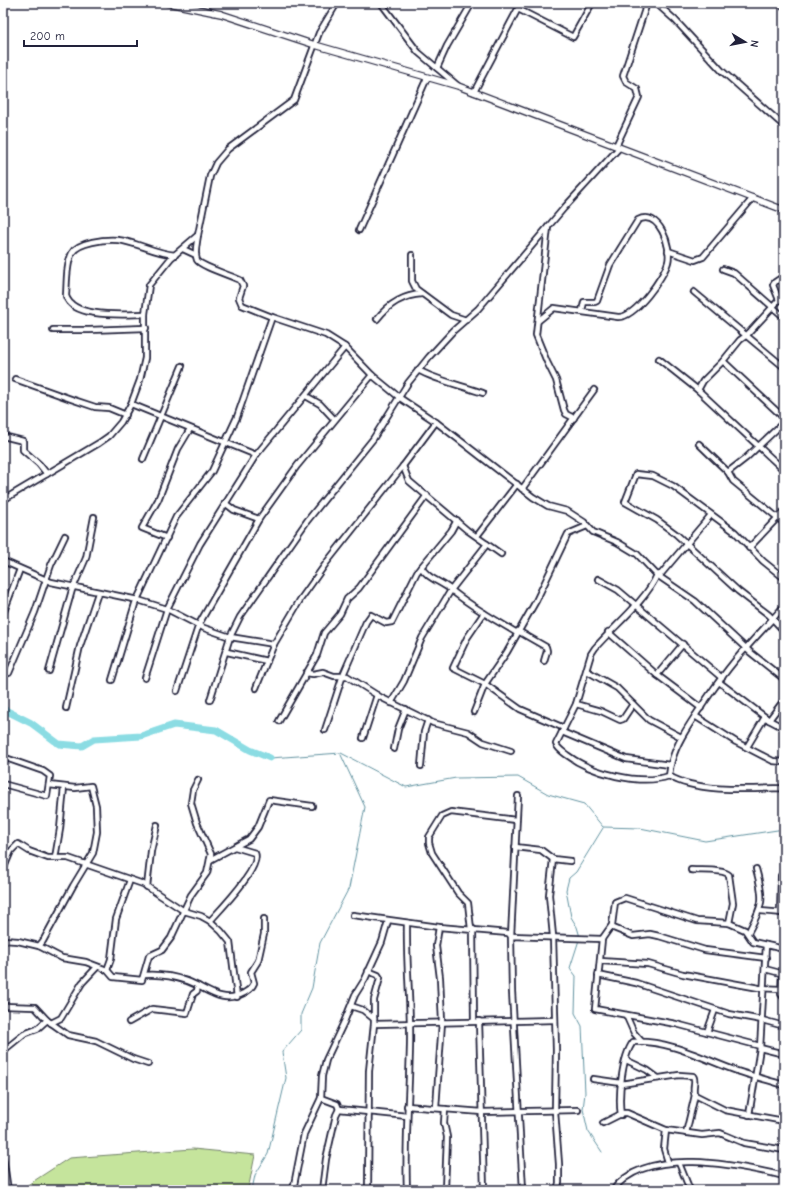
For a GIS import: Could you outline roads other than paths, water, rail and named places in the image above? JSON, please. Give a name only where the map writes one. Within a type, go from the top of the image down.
[{"type":"street","points":[[168,3],[221,14],[315,44],[458,86],[784,210]]},
{"type":"street","points":[[337,3],[319,33],[294,100],[228,149],[216,163],[210,176],[198,235],[196,254],[199,263],[240,280],[243,286],[239,298],[242,305],[272,318],[326,335],[344,347],[372,375],[400,398],[436,422],[522,488],[548,506],[572,514],[593,532],[617,542],[637,554],[657,575],[695,602],[763,663],[784,679]]},
{"type":"street","points":[[381,3],[414,47],[458,86]]},
{"type":"street","points":[[437,68],[447,46],[472,3]]},
{"type":"street","points":[[474,92],[522,3]]},
{"type":"street","points":[[518,9],[573,37],[592,3]]},
{"type":"street","points":[[210,700],[227,652],[230,638],[240,617],[307,521],[373,439],[418,370],[509,273],[617,147],[638,97],[639,92],[626,82],[623,76],[647,3]]},
{"type":"street","points":[[656,3],[675,20],[722,71],[784,126]]},
{"type":"street","points":[[779,3],[784,7]]},
{"type":"street","points":[[359,230],[427,78]]},
{"type":"street","points":[[668,251],[695,260],[703,257],[754,198]]},
{"type":"street","points":[[538,321],[554,308],[618,317],[627,316],[648,296],[668,263],[668,251],[663,232],[657,224],[647,219],[638,220],[608,270],[597,301],[584,302],[582,311]]},
{"type":"street","points":[[548,227],[537,339],[556,380],[564,410],[566,414],[574,418]]},
{"type":"street","points":[[4,499],[109,436],[126,415],[140,380],[145,358],[145,314],[149,286],[153,278],[175,255],[198,235]]},
{"type":"street","points":[[145,314],[107,313],[81,310],[74,307],[66,296],[70,258],[72,253],[75,248],[85,243],[115,240],[156,252],[175,255]]},
{"type":"street","points":[[183,249],[196,254]]},
{"type":"street","points":[[412,256],[412,281],[422,294],[451,315],[466,320]]},
{"type":"street","points":[[723,269],[734,273],[784,317]]},
{"type":"street","points":[[698,390],[706,377],[723,361],[740,340],[747,335],[779,299],[773,285],[784,276]]},
{"type":"street","points":[[694,292],[784,367]]},
{"type":"street","points":[[377,320],[385,309],[400,300],[414,294],[422,294]]},
{"type":"street","points":[[112,680],[135,604],[179,513],[210,476],[240,409],[272,318]]},
{"type":"street","points":[[53,330],[146,328]]},
{"type":"street","points":[[145,678],[167,609],[200,544],[256,455],[306,396],[344,347]]},
{"type":"street","points":[[659,359],[698,390],[784,470]]},
{"type":"street","points":[[723,361],[784,418]]},
{"type":"street","points":[[143,459],[182,366]]},
{"type":"street","points":[[418,370],[434,378],[483,393]]},
{"type":"street","points":[[177,691],[200,624],[259,519],[297,466],[334,419],[372,375]]},
{"type":"street","points":[[15,379],[94,407],[109,408],[126,415]]},
{"type":"street","points":[[522,488],[594,390]]},
{"type":"street","points":[[306,396],[320,404],[334,419]]},
{"type":"street","points":[[131,404],[170,419],[190,429],[225,441],[256,455]]},
{"type":"street","points":[[256,688],[274,644],[289,616],[327,562],[436,422]]},
{"type":"street","points":[[728,472],[784,422]]},
{"type":"street","points":[[167,538],[142,528],[158,500],[178,449],[190,429]]},
{"type":"street","points":[[3,436],[24,441],[23,450],[39,464],[47,474]]},
{"type":"street","points":[[699,444],[728,472],[734,481],[784,523]]},
{"type":"street","points":[[403,466],[409,480],[487,544],[502,554]]},
{"type":"street","points":[[784,578],[763,562],[735,532],[690,498],[662,480],[653,476],[636,474],[626,502],[662,524],[734,588],[769,615],[784,631]]},
{"type":"street","points":[[477,536],[517,484]]},
{"type":"street","points":[[279,721],[317,655],[324,633],[340,614],[347,599],[359,588],[427,495]]},
{"type":"street","points":[[225,503],[234,510],[259,519]]},
{"type":"street","points":[[749,548],[784,511]]},
{"type":"street","points":[[711,515],[661,574],[657,575],[652,586],[608,632],[591,654],[576,704],[556,744],[559,749],[571,758],[596,771],[648,780],[661,779],[669,776],[690,785],[746,789],[784,788]]},
{"type":"street","points":[[49,671],[74,587],[86,558],[94,517]]},
{"type":"street","points":[[325,730],[343,675],[369,616],[374,615],[386,623],[392,622],[421,567],[451,532],[458,520]]},
{"type":"street","points":[[474,712],[485,684],[507,652],[536,601],[568,534],[587,526]]},
{"type":"street","points":[[3,672],[9,673],[35,612],[51,565],[66,536]]},
{"type":"street","points":[[391,703],[404,681],[417,646],[451,590],[487,544]]},
{"type":"street","points":[[3,561],[46,580],[98,593],[138,600],[167,609],[200,624],[204,628],[230,638],[274,644]]},
{"type":"street","points":[[421,567],[427,575],[451,590],[461,599],[546,647],[547,651],[544,661]]},
{"type":"street","points":[[3,614],[20,569]]},
{"type":"street","points":[[598,579],[614,586],[655,623],[683,644],[720,680],[767,718],[784,728]]},
{"type":"street","points":[[66,708],[80,646],[98,593]]},
{"type":"street","points":[[669,776],[670,765],[681,737],[695,716],[720,680],[746,647],[773,620],[784,606]]},
{"type":"street","points":[[484,613],[470,633],[453,665],[456,669],[485,684],[520,709],[626,759],[670,765]]},
{"type":"street","points":[[608,632],[657,675],[701,708]]},
{"type":"street","points":[[657,675],[683,644]]},
{"type":"street","points":[[227,652],[267,661]]},
{"type":"street","points":[[587,671],[617,688],[649,720],[681,737]]},
{"type":"street","points":[[306,672],[313,674],[323,672],[334,676],[343,675],[352,678],[377,696],[433,723],[468,732],[483,742],[511,751]]},
{"type":"street","points":[[363,738],[377,696]]},
{"type":"street","points":[[747,747],[767,718],[784,700]]},
{"type":"street","points":[[576,704],[601,711],[620,720],[623,719],[633,704]]},
{"type":"street","points":[[394,749],[398,729],[406,709]]},
{"type":"street","points":[[695,716],[723,735],[773,761],[784,762]]},
{"type":"street","points":[[421,766],[424,732],[428,720]]},
{"type":"street","points":[[3,757],[47,773],[50,776],[48,795],[44,796],[3,784]]},
{"type":"street","points":[[3,940],[18,941],[39,946],[58,956],[86,962],[107,970],[110,975],[118,978],[142,980],[148,956],[164,948],[195,889],[207,873],[210,860],[209,847],[198,827],[191,803],[193,790],[198,780]]},
{"type":"street","points":[[39,946],[91,857],[97,838],[96,806],[91,786],[75,788],[49,785]]},
{"type":"street","points":[[55,858],[60,829],[64,787]]},
{"type":"street","points":[[518,796],[511,936],[523,1190]]},
{"type":"street","points":[[210,860],[249,839],[258,827],[269,800],[312,806]]},
{"type":"street","points":[[484,1190],[482,1112],[472,929],[468,903],[458,893],[432,853],[429,837],[442,816],[450,812],[516,820]]},
{"type":"street","points":[[147,887],[151,852],[157,825]]},
{"type":"street","points":[[3,870],[11,851],[18,844],[29,851],[48,858],[68,858],[130,880],[147,887],[184,912],[201,916],[210,921],[230,942],[237,997]]},
{"type":"street","points":[[210,921],[247,879],[256,858],[255,853],[235,847]]},
{"type":"street","points":[[515,848],[541,850],[553,859],[570,861]]},
{"type":"street","points":[[553,859],[549,889],[555,1020],[555,1110],[559,1164],[559,1183],[557,1190]]},
{"type":"street","points":[[748,933],[760,911],[763,897],[756,869]]},
{"type":"street","points":[[691,870],[704,872],[723,870],[729,875],[733,903],[729,923]]},
{"type":"street","points":[[760,911],[782,913],[781,876]]},
{"type":"street","points":[[107,970],[111,959],[116,919],[130,880]]},
{"type":"street","points":[[784,949],[753,942],[745,930],[729,923],[690,919],[625,898],[615,902],[611,927],[602,939],[595,1009],[707,1032],[784,1054]]},
{"type":"street","points":[[353,915],[439,927],[508,933],[511,936],[552,936],[602,939]]},
{"type":"street","points":[[144,975],[163,975],[187,981],[218,996],[232,998],[237,997],[253,987],[254,983],[251,972],[258,961],[264,934],[264,919]]},
{"type":"street","points":[[293,1190],[304,1134],[321,1098],[322,1076],[326,1060],[350,1006],[382,942],[388,921]]},
{"type":"street","points":[[407,923],[406,953],[411,1044],[407,1106],[407,1190]]},
{"type":"street","points":[[436,1108],[442,1022],[440,978],[436,946],[439,927]]},
{"type":"street","points":[[611,927],[633,936],[655,935],[705,950],[766,958]]},
{"type":"street","points":[[749,1115],[760,1047],[766,945]]},
{"type":"street","points":[[600,962],[648,964],[683,974],[764,988],[780,989]]},
{"type":"street","points":[[3,1051],[24,1034],[37,1029],[49,1021],[61,1018],[82,983],[97,967]]},
{"type":"street","points":[[765,969],[783,974],[780,989],[784,998]]},
{"type":"street","points":[[368,971],[380,976],[374,1000],[374,1022],[369,1071],[368,1190]]},
{"type":"street","points":[[598,975],[636,983],[715,1010],[784,1026]]},
{"type":"street","points":[[129,1022],[137,1019],[143,1012],[152,1009],[187,1014],[193,994],[197,991],[198,986]]},
{"type":"street","points":[[3,1006],[35,1007],[49,1021],[71,1036],[96,1041],[133,1059],[148,1064]]},
{"type":"street","points":[[350,1006],[363,1010],[374,1022],[388,1025],[409,1022],[555,1020]]},
{"type":"street","points":[[707,1032],[715,1010]]},
{"type":"street","points":[[626,1016],[634,1033],[642,1042]]},
{"type":"street","points":[[621,1114],[619,1103],[621,1083],[626,1060],[632,1043],[642,1042],[672,1046],[737,1071],[784,1085]]},
{"type":"street","points":[[626,1060],[647,1070],[658,1078]]},
{"type":"street","points":[[593,1079],[621,1083],[658,1078],[695,1077],[693,1091],[695,1095],[686,1133]]},
{"type":"street","points":[[695,1095],[719,1109],[784,1121]]},
{"type":"street","points":[[321,1098],[337,1104],[339,1109]]},
{"type":"street","points":[[407,1106],[482,1112],[519,1110],[578,1110]]},
{"type":"street","points":[[339,1109],[368,1114],[407,1116]]},
{"type":"street","points":[[322,1190],[326,1159],[336,1115],[339,1109]]},
{"type":"street","points":[[445,1109],[444,1123],[447,1137],[445,1190]]},
{"type":"street","points":[[603,1123],[621,1114],[627,1113],[666,1130],[702,1136],[720,1133],[744,1143],[784,1150]]},
{"type":"street","points":[[666,1130],[664,1149],[668,1162]]},
{"type":"street","points":[[3,1159],[8,1190]]},
{"type":"street","points":[[613,1190],[625,1177],[653,1165],[668,1162],[727,1165],[784,1176]]},
{"type":"street","points":[[679,1163],[690,1190]]},
{"type":"waterway","points":[[3,709],[31,723],[59,744],[82,746],[94,739],[141,736],[174,725],[216,730],[250,750],[270,758]]},
{"type":"waterway","points":[[270,758],[341,753],[406,787],[456,778],[518,777],[548,794],[584,804],[603,827],[640,828],[705,841],[784,829]]},
{"type":"waterway","points":[[252,1190],[255,1175],[268,1154],[286,1078],[282,1052],[301,1030],[301,1014],[312,988],[320,943],[349,888],[365,807],[341,755]]},
{"type":"waterway","points":[[580,937],[577,927],[571,917],[566,890],[569,878],[576,872],[603,828]]},
{"type":"waterway","points":[[579,940],[570,968],[576,976],[575,1013],[582,1026],[585,1093],[583,1109],[588,1131],[602,1152]]}]
